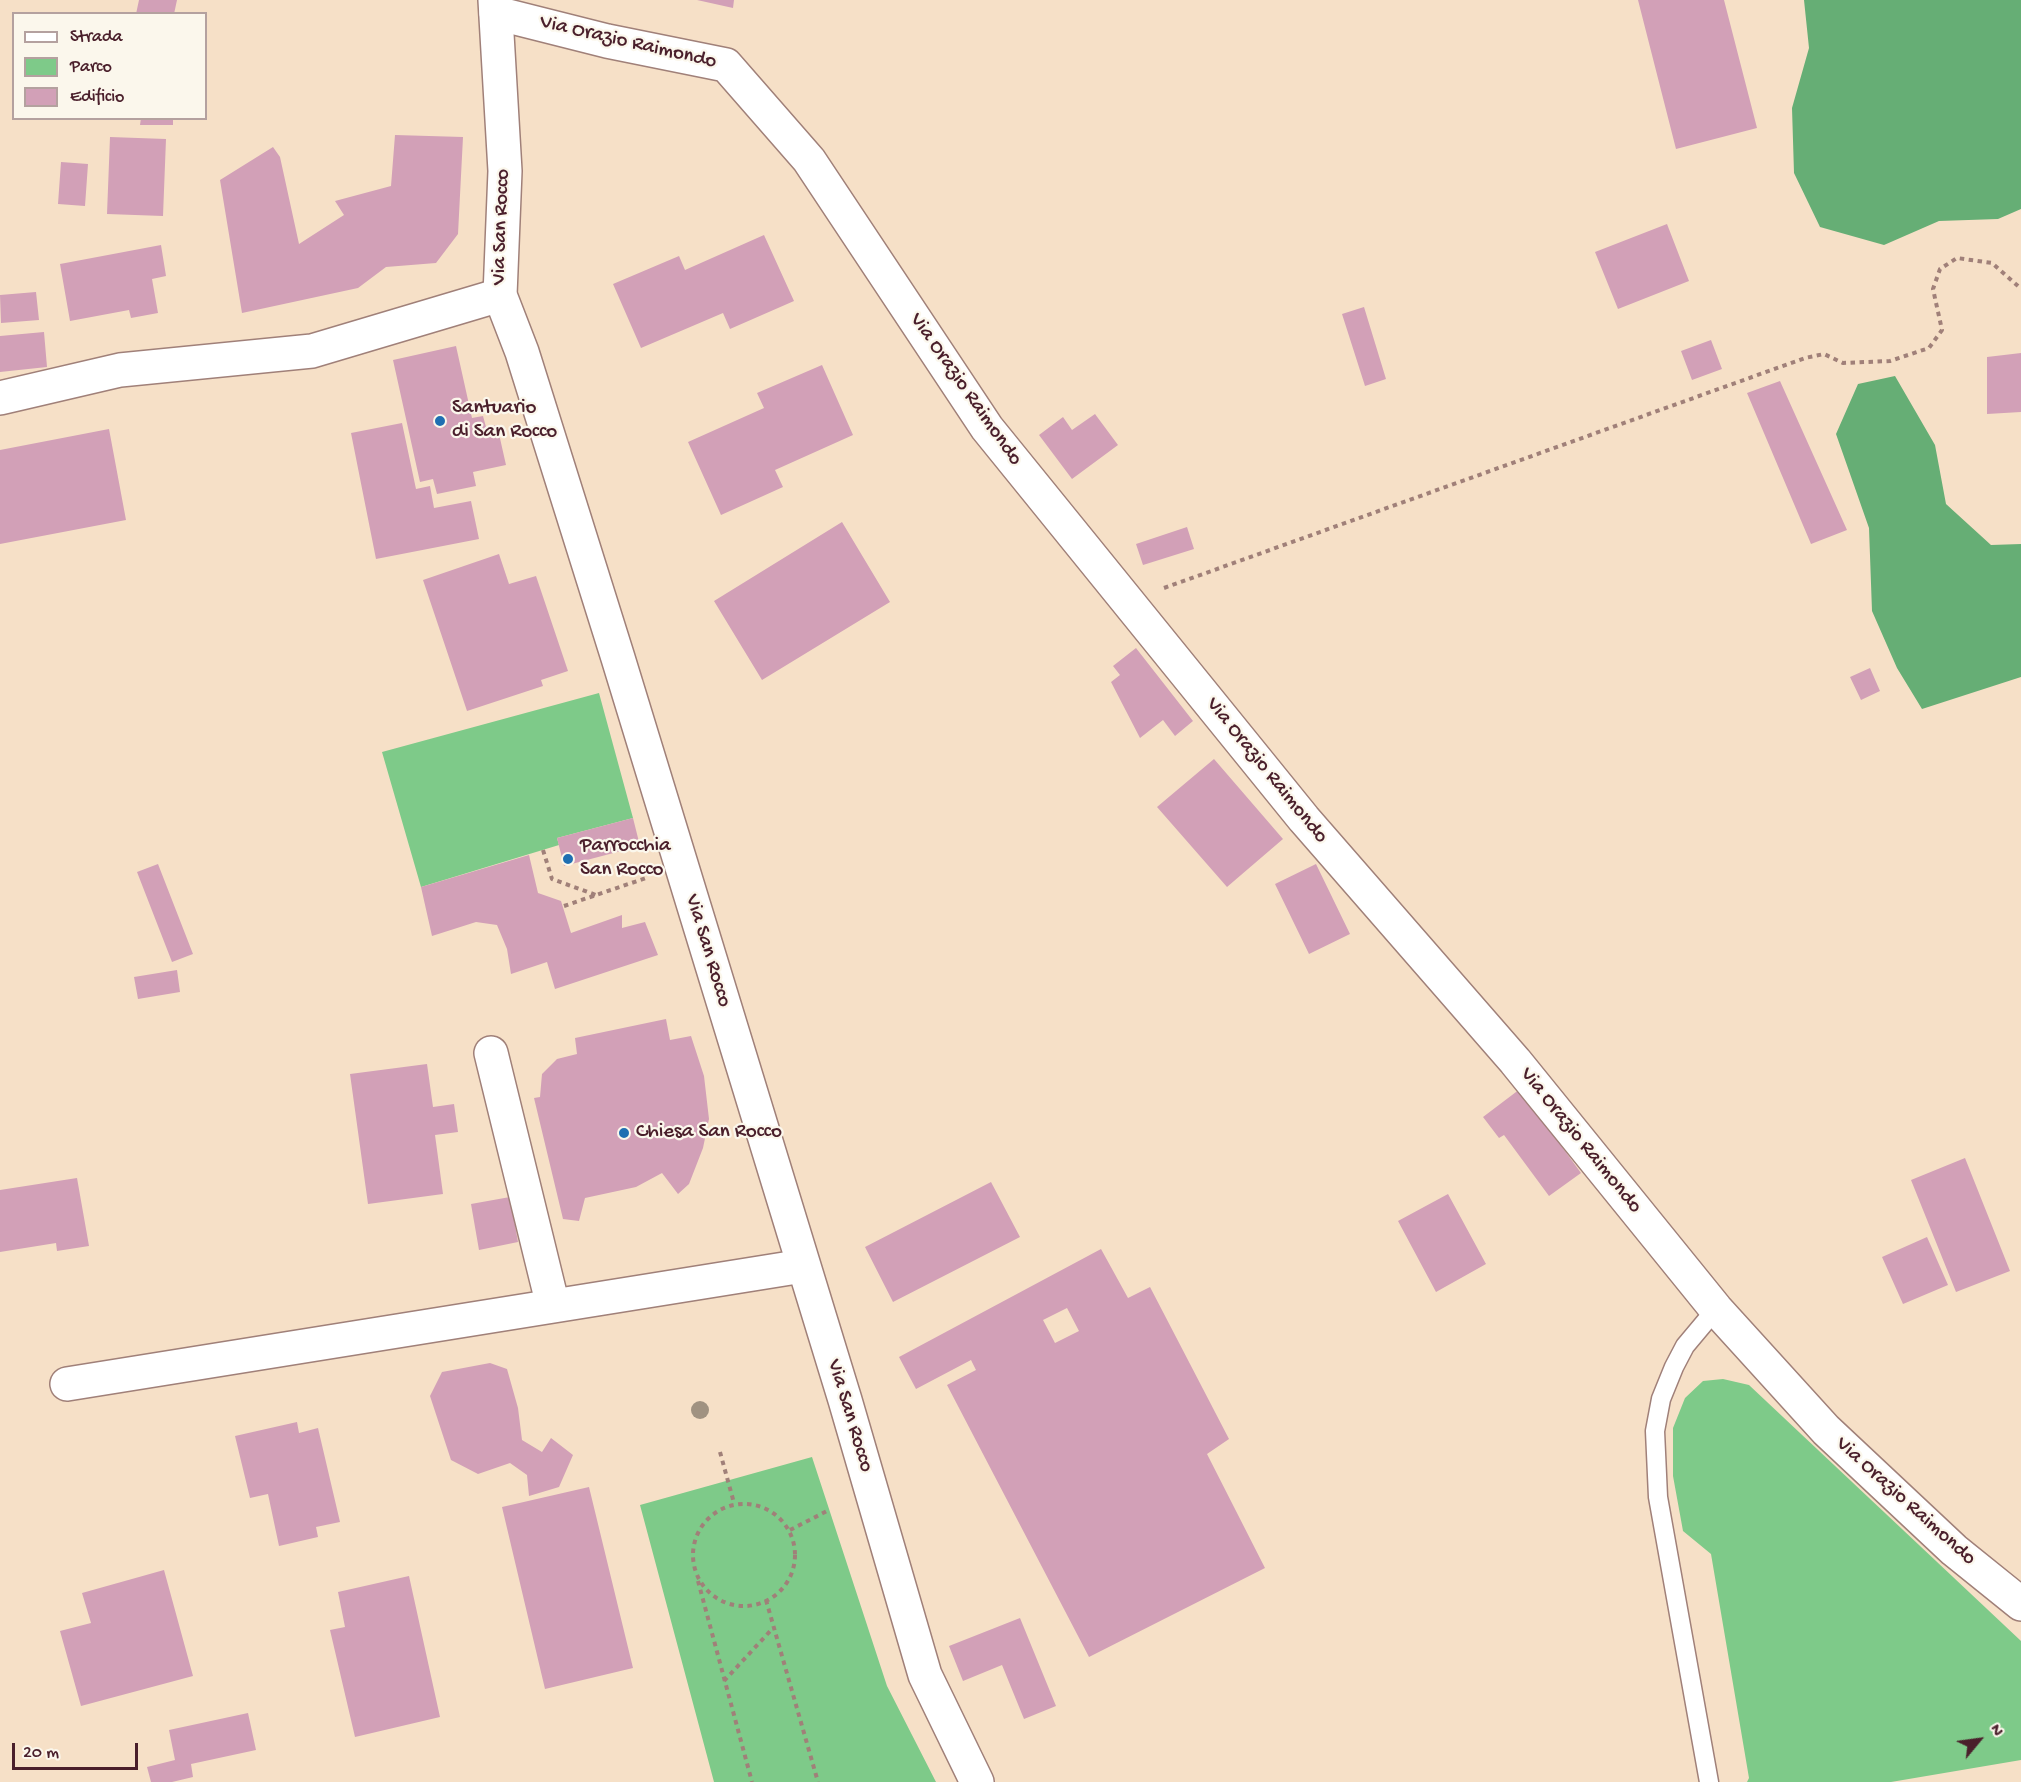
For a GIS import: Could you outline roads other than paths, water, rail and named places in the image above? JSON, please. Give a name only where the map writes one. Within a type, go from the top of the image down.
[{"type":"street","name":"Via San Rocco","points":[[495,6],[505,171],[500,295],[522,352],[681,866],[925,1675],[977,1782]]},
{"type":"street","name":"Via Orazio Raimondo","points":[[495,6],[607,41],[726,65],[809,160],[987,428],[1304,819],[1515,1061],[1716,1309],[1826,1430],[1954,1550],[2021,1604]]},
{"type":"street","points":[[0,398],[120,370],[312,351],[500,295]]},
{"type":"street","points":[[491,1053],[553,1306]]},
{"type":"street","points":[[67,1384],[803,1266]]},
{"type":"lane","points":[[1709,1782],[1658,1497],[1655,1431],[1661,1399],[1674,1367],[1685,1346],[1716,1309]]},
{"type":"place","name":"Santuario di San Rocco","points":[[440,421]]},
{"type":"place","name":"Parrocchia San Rocco","points":[[568,859]]},
{"type":"place","name":"Chiesa San Rocco","points":[[624,1133]]}]
